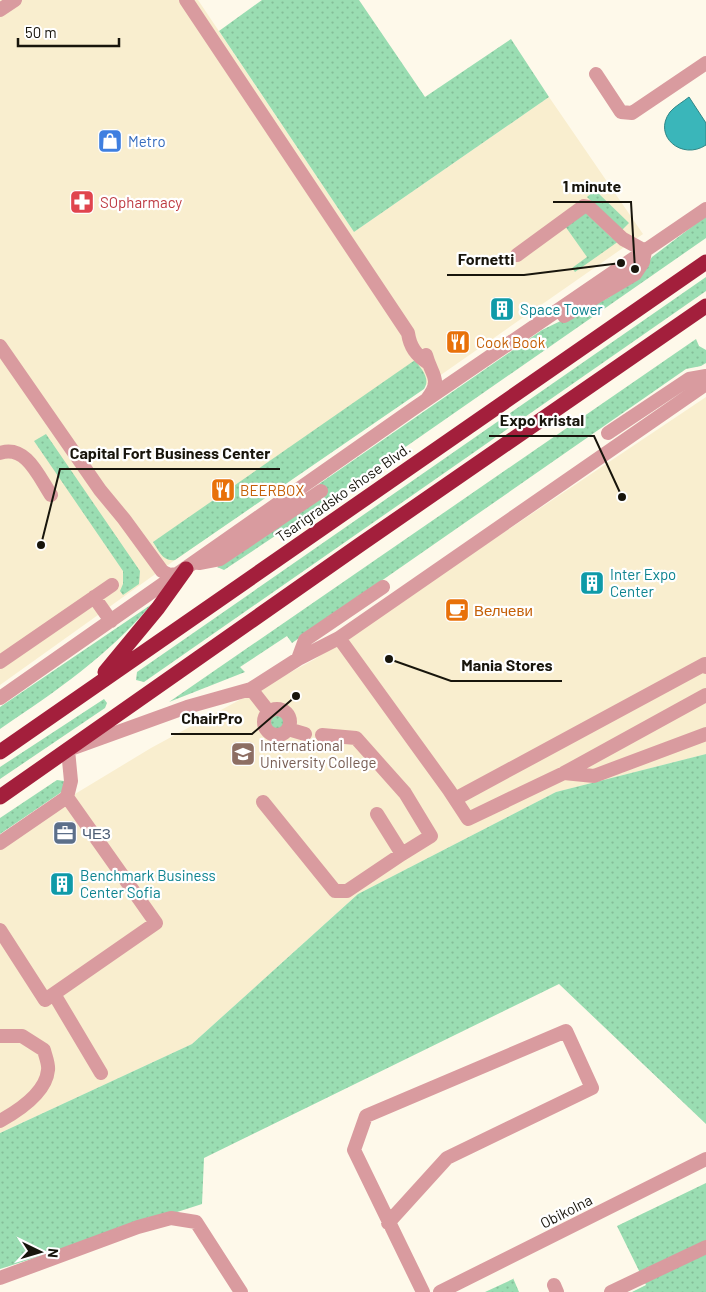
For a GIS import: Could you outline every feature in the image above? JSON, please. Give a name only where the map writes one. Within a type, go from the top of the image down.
[{"type":"highway","name":"Tsarigradsko shose Blvd.","points":[[0,752],[706,262]]},
{"type":"highway","points":[[0,797],[361,544],[706,306]]},
{"type":"highway","points":[[90,689],[131,642],[186,569]]},
{"type":"street","points":[[0,10],[15,0]]},
{"type":"street","points":[[186,0],[408,333],[410,344],[419,357],[428,363],[434,371],[435,383],[427,400]]},
{"type":"street","points":[[596,74],[621,112],[632,113],[706,63]]},
{"type":"street","points":[[517,255],[584,206],[589,207],[623,239],[645,251],[643,262],[635,274],[542,330]]},
{"type":"street","name":"Tsarigradsko shose Blvd.","points":[[0,698],[427,400],[706,209]]},
{"type":"street","points":[[0,346],[100,490],[162,571],[169,575],[220,559],[321,491]]},
{"type":"street","points":[[608,433],[689,379],[706,376]]},
{"type":"street","points":[[0,843],[66,797],[71,781],[68,750],[186,707],[251,689],[298,659],[339,638],[706,384]]},
{"type":"street","points":[[0,453],[14,451],[25,457],[51,495]]},
{"type":"street","points":[[100,490],[118,524],[155,576],[156,584],[152,592]]},
{"type":"street","points":[[0,662],[112,584]]},
{"type":"street","points":[[298,659],[306,640],[383,588]]},
{"type":"street","points":[[94,597],[111,621]]},
{"type":"street","points":[[339,638],[455,798],[468,819],[564,773],[706,695]]},
{"type":"street","points":[[455,798],[705,664],[706,667]]},
{"type":"street","points":[[251,689],[268,712]]},
{"type":"street","points":[[276,709],[284,711],[290,717],[288,729],[281,734],[269,732],[265,720],[268,712],[276,709]]},
{"type":"street","points":[[288,729],[305,734]]},
{"type":"street","points":[[564,773],[594,776],[706,734]]},
{"type":"street","points":[[263,802],[335,891],[347,891],[431,836],[405,793],[356,738],[322,735]]},
{"type":"street","points":[[0,930],[45,1000],[156,923],[66,797]]},
{"type":"street","points":[[377,814],[402,854]]},
{"type":"street","points":[[54,994],[100,1072]]},
{"type":"street","points":[[388,1223],[447,1158],[592,1088],[566,1031],[366,1116],[354,1150],[388,1223],[423,1292]]},
{"type":"street","points":[[0,1036],[22,1036],[44,1050],[48,1069],[40,1088],[23,1108],[0,1121]]},
{"type":"street","name":"Obikolna","points":[[440,1292],[706,1159]]},
{"type":"street","points":[[0,1278],[138,1227],[171,1218],[196,1222],[241,1292]]},
{"type":"street","points":[[610,1292],[706,1247]]},
{"type":"shaded area","points":[[0,0],[198,0],[354,232],[549,97],[643,234],[175,560],[0,685]]},
{"type":"shaded area","points":[[706,397],[706,754],[556,792],[358,894],[192,1044],[0,1133],[0,845],[70,797],[151,748],[315,659]]},
{"type":"green space","points":[[262,0],[359,0],[425,97],[511,39],[549,97],[354,232],[219,31]]},
{"type":"green space","points":[[595,190],[629,223],[621,231],[587,197]]},
{"type":"green space","points":[[585,212],[611,237],[619,241],[575,272],[572,268],[587,257],[565,226]]},
{"type":"green space","points":[[706,216],[706,238],[335,496],[224,570],[217,567],[325,494],[319,484],[542,330],[608,298],[640,275],[652,257]]},
{"type":"green space","points":[[706,277],[706,291],[144,682],[136,680],[137,672]]},
{"type":"green space","points":[[696,339],[699,346],[706,350],[706,363],[686,369],[292,643],[287,636],[240,667],[245,672],[169,702]]},
{"type":"green space","points":[[415,360],[426,377],[424,389],[175,560],[164,558],[159,552],[153,542]]},
{"type":"green space","points":[[46,434],[140,571],[139,584],[123,595],[120,591],[123,584],[123,571],[34,441]]},
{"type":"green space","points":[[152,604],[99,657],[62,686],[0,729],[0,707]]},
{"type":"green space","points":[[104,699],[107,703],[105,708],[0,779],[0,767]]},
{"type":"green space","points":[[275,714],[281,714],[286,719],[284,728],[275,730],[270,725],[270,719]]},
{"type":"green space","points":[[706,754],[706,1124],[559,984],[204,1158],[202,1204],[0,1269],[0,1133],[192,1044],[358,894],[556,792]]},
{"type":"green space","points":[[57,780],[64,781],[63,791],[0,834],[0,818]]},
{"type":"green space","points":[[706,1183],[706,1292],[632,1292],[646,1285],[617,1226]]},
{"type":"green space","points":[[513,1279],[519,1292],[485,1292]]},
{"type":"water","points":[[689,97],[706,123],[706,145],[688,150],[672,144],[667,137],[665,121],[670,112]]},
{"type":"place","name":"Metro","points":[[110,141]]},
{"type":"place","name":"SOpharmacy","points":[[82,202]]},
{"type":"place","name":"Fornetti","points":[[621,263]]},
{"type":"place","name":"1 minute","points":[[635,269]]},
{"type":"place","name":"Space Tower","points":[[502,309]]},
{"type":"place","name":"Cook Book","points":[[458,342]]},
{"type":"place","name":"BEERBOX","points":[[223,490]]},
{"type":"place","name":"Expo kristal","points":[[622,497]]},
{"type":"place","name":"Capital Fort Business Center","points":[[41,545]]},
{"type":"place","name":"Inter Expo Center","points":[[592,583]]},
{"type":"place","name":"Велчеви","points":[[457,610]]},
{"type":"place","name":"Mania Stores","points":[[389,659]]},
{"type":"place","name":"ChairPro","points":[[296,696]]},
{"type":"place","name":"International University College","points":[[243,754]]},
{"type":"place","name":"ЧЕЗ","points":[[65,833]]},
{"type":"place","name":"Benchmark Business Center Sofia","points":[[62,884]]}]
